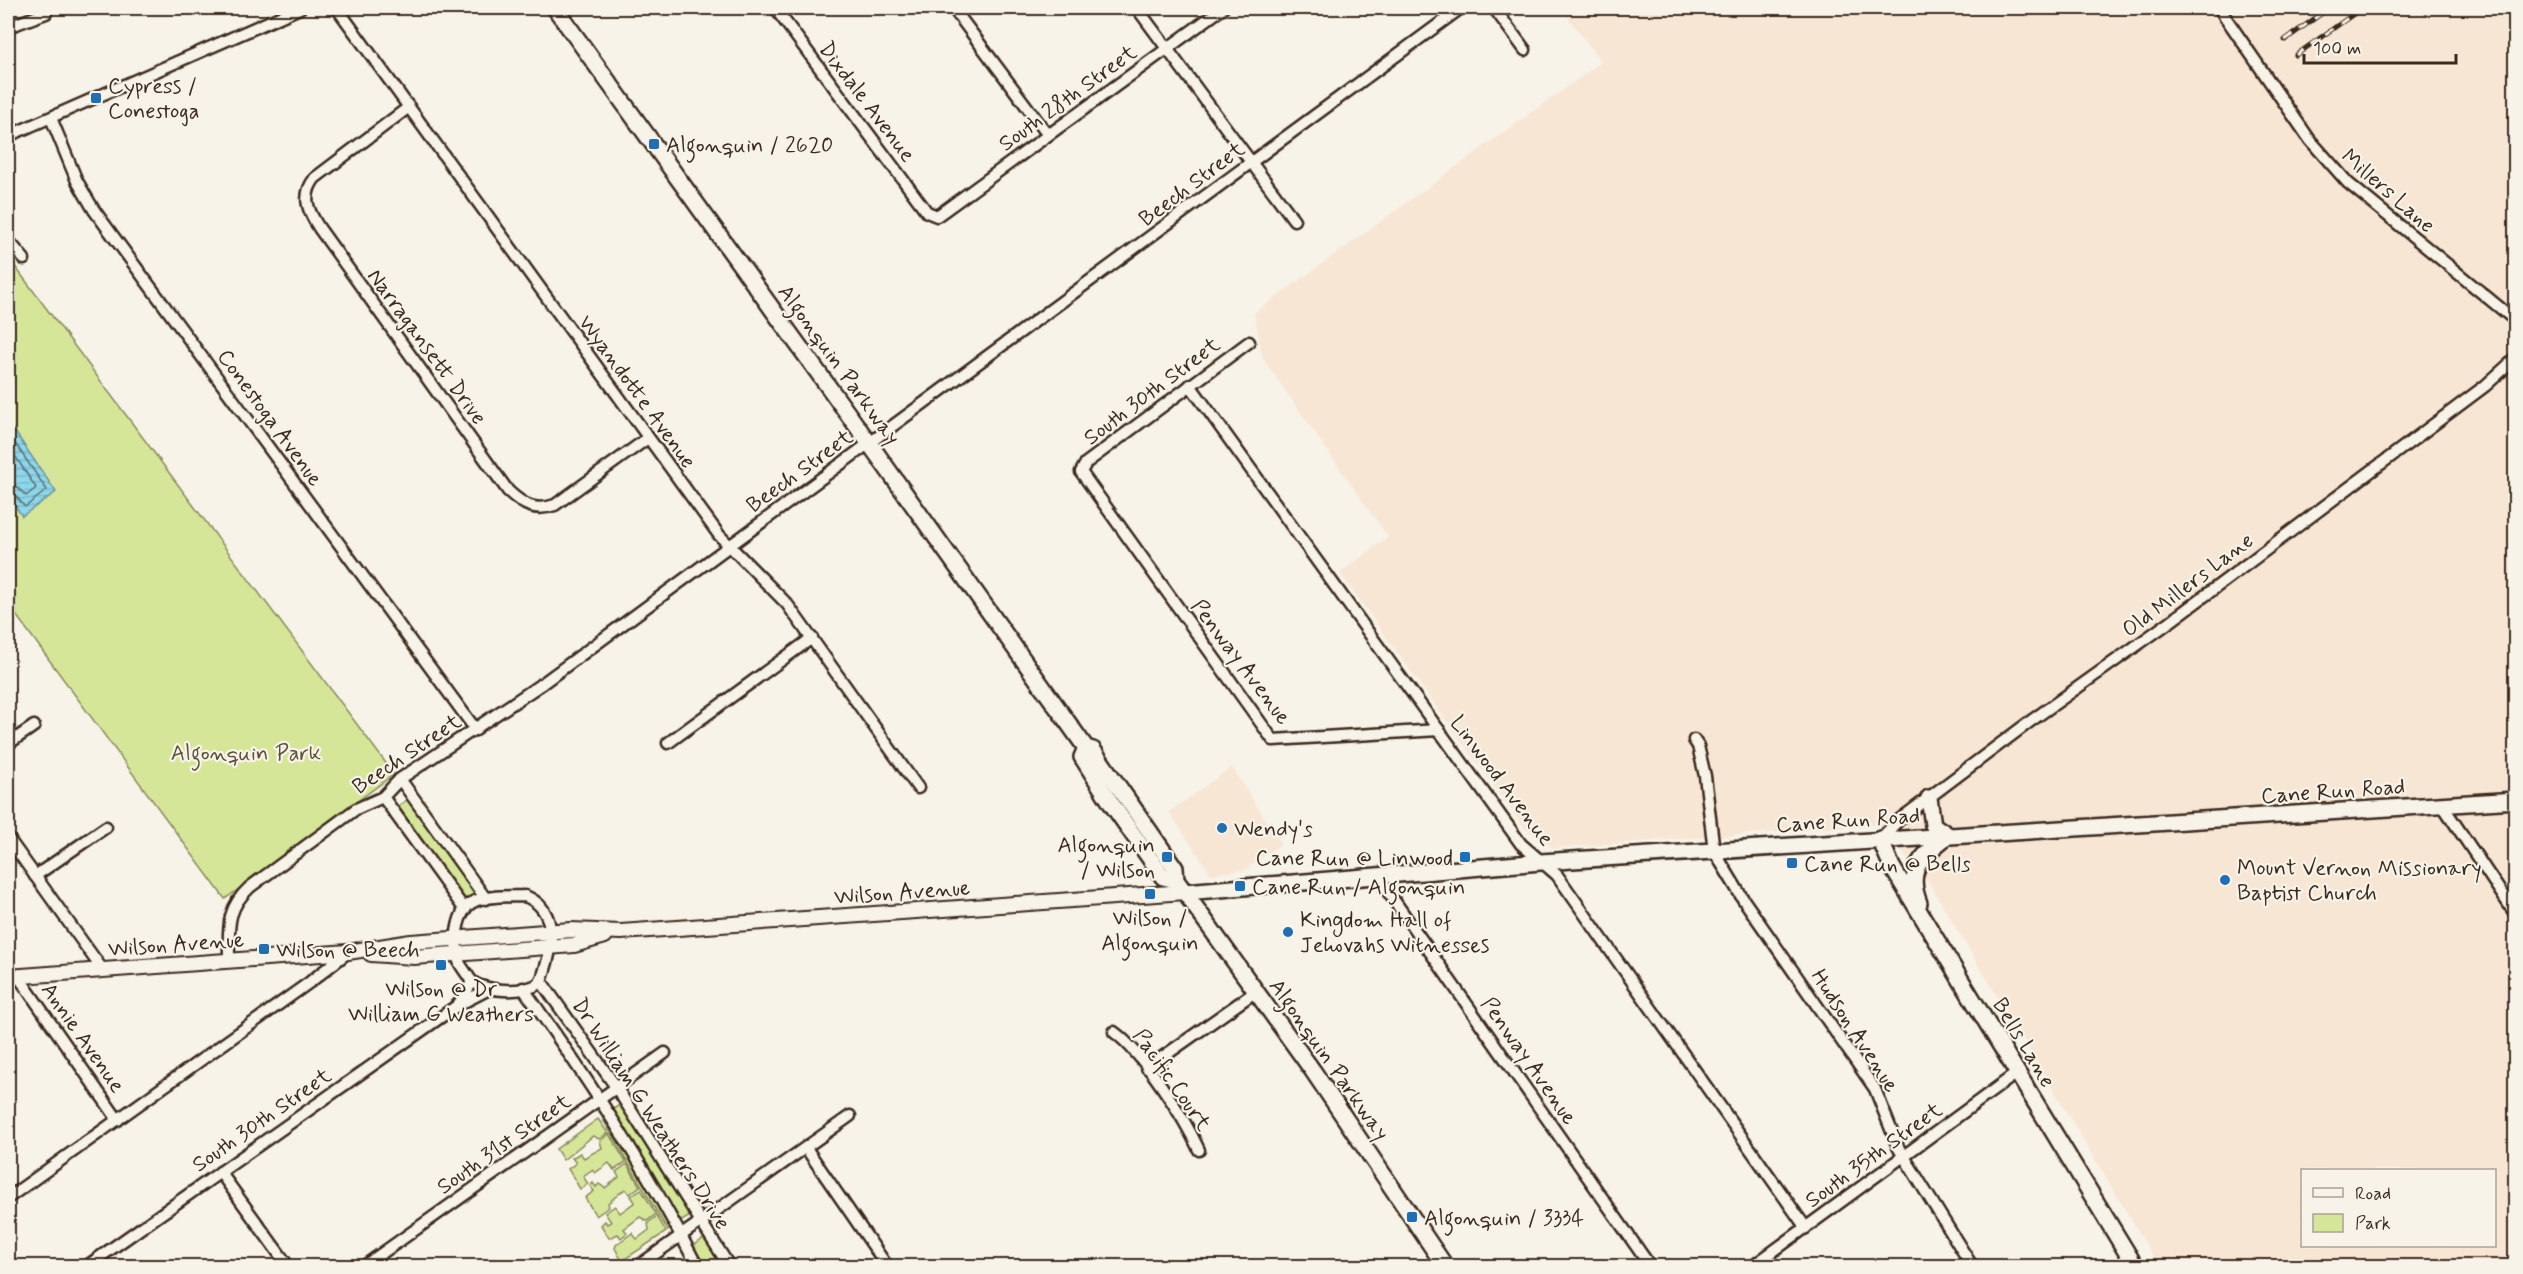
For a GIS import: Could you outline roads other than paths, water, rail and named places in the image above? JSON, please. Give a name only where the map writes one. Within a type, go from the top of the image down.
[{"type":"main road","name":"Algonquin Parkway","points":[[555,8],[1086,748],[1093,750],[1175,868],[1180,886],[1313,1071],[1445,1266]]},
{"type":"main road","points":[[1929,798],[1933,825],[1948,835],[1922,858],[1915,872],[1913,889],[1929,928]]},
{"type":"main road","name":"Cane Run Road","points":[[1180,886],[1377,876],[1541,862],[1880,839],[2516,800]]},
{"type":"main road","name":"Bells Lane","points":[[1880,839],[1887,859],[2135,1266]]},
{"type":"street","points":[[8,136],[300,8]]},
{"type":"street","name":"Wyandotte Avenue","points":[[337,8],[648,438],[729,546],[777,592],[918,788]]},
{"type":"street","name":"Dixdale Avenue","points":[[775,8],[912,193],[927,212],[933,215]]},
{"type":"street","points":[[953,8],[1048,135]]},
{"type":"street","points":[[1137,8],[1294,220]]},
{"type":"street","name":"South 28th Street","points":[[933,215],[941,213],[1223,8]]},
{"type":"street","name":"Beech Street","points":[[229,960],[231,910],[239,897],[356,809],[383,797],[400,780],[476,730],[729,546],[1461,8]]},
{"type":"street","points":[[1494,8],[1526,50]]},
{"type":"street","name":"Millers Lane","points":[[2219,8],[2310,140],[2348,183],[2516,321]]},
{"type":"street","points":[[8,27],[46,13]]},
{"type":"street","name":"Narragansett Drive","points":[[409,107],[315,178],[308,190],[307,208],[508,491],[520,502],[538,508],[555,505],[648,438]]},
{"type":"street","name":"Conestoga Avenue","points":[[51,118],[77,181],[90,204],[476,730]]},
{"type":"street","points":[[8,240],[24,259]]},
{"type":"street","name":"South 30th Street","points":[[1081,472],[1086,463],[1249,342]]},
{"type":"street","name":"Old Millers Lane","points":[[1880,839],[1929,798],[2485,386],[2516,358]]},
{"type":"street","name":"Linwood Avenue","points":[[1190,385],[1521,844],[1557,875],[1806,1228]]},
{"type":"street","name":"Penway Avenue","points":[[1081,472],[1274,740],[1439,730]]},
{"type":"street","points":[[668,743],[812,638]]},
{"type":"street","points":[[8,744],[34,726]]},
{"type":"street","points":[[1694,740],[1698,746],[1705,776],[1714,851]]},
{"type":"street","points":[[400,780],[486,899]]},
{"type":"street","points":[[383,797],[465,910]]},
{"type":"street","points":[[2444,806],[2516,915]]},
{"type":"street","points":[[35,876],[106,827]]},
{"type":"street","points":[[8,838],[102,969]]},
{"type":"street","name":"Hudson Avenue","points":[[1714,851],[1743,899],[1866,1074],[1904,1156],[1972,1266]]},
{"type":"street","name":"Penway Avenue","points":[[1377,876],[1650,1266]]},
{"type":"street","name":"Wilson Avenue","points":[[13,976],[348,952],[411,942],[551,932],[621,932],[1180,886]]},
{"type":"street","points":[[525,896],[543,910],[551,932],[553,946],[541,981],[533,987],[487,990],[472,982],[460,963],[457,939],[465,910],[474,902],[486,899],[525,896]]},
{"type":"street","name":"Wilson Avenue","points":[[348,952],[414,957],[574,945],[621,932]]},
{"type":"street","points":[[8,1198],[310,982],[348,952]]},
{"type":"street","name":"Annie Avenue","points":[[13,976],[118,1120]]},
{"type":"street","name":"Dr William G Weathers Drive","points":[[541,981],[616,1087],[729,1266]]},
{"type":"street","name":"South 30th Street","points":[[458,1005],[472,982]]},
{"type":"street","name":"Dr William G Weathers Drive","points":[[523,988],[600,1098],[698,1266]]},
{"type":"street","name":"South 30th Street","points":[[87,1266],[458,1005],[487,990]]},
{"type":"street","points":[[1147,1068],[1255,992]]},
{"type":"street","name":"Pacific Court","points":[[1114,1032],[1134,1051],[1147,1068],[1186,1125],[1199,1150]]},
{"type":"street","name":"South 31st Street","points":[[364,1266],[665,1053]]},
{"type":"street","name":"South 35th Street","points":[[1753,1266],[2017,1073]]},
{"type":"street","points":[[638,1266],[850,1116]]},
{"type":"street","points":[[806,1148],[887,1266]]},
{"type":"street","points":[[220,1172],[288,1266]]},
{"type":"water","points":[[13,429],[56,492],[22,516],[8,495],[8,433]]},
{"type":"railway","points":[[2285,40],[2329,8]]},
{"type":"railway","points":[[2296,55],[2362,8]]},
{"type":"place","name":"Cypress / Conestoga","points":[[96,98]]},
{"type":"place","name":"Algonquin / 2620","points":[[654,144]]},
{"type":"place","name":"Wendy's","points":[[1222,828]]},
{"type":"place","name":"Algonquin / Wilson","points":[[1167,857]]},
{"type":"place","name":"Cane Run @ Linwood","points":[[1465,857]]},
{"type":"place","name":"Cane Run @ Bells","points":[[1792,863]]},
{"type":"place","name":"Mount Vernon Missionary Baptist Church","points":[[2225,880]]},
{"type":"place","name":"Cane Run / Algonquin","points":[[1240,886]]},
{"type":"place","name":"Wilson / Algonquin","points":[[1150,894]]},
{"type":"place","name":"Kingdom Hall of Jehovahs Witnesses","points":[[1288,932]]},
{"type":"place","name":"Wilson @ Beech","points":[[264,949]]},
{"type":"place","name":"Wilson @ Dr William G Weathers","points":[[441,965]]},
{"type":"place","name":"Algonquin / 3334","points":[[1412,1217]]},
{"type":"park label","name":"Algonquin Park","points":[[246,752]]}]
